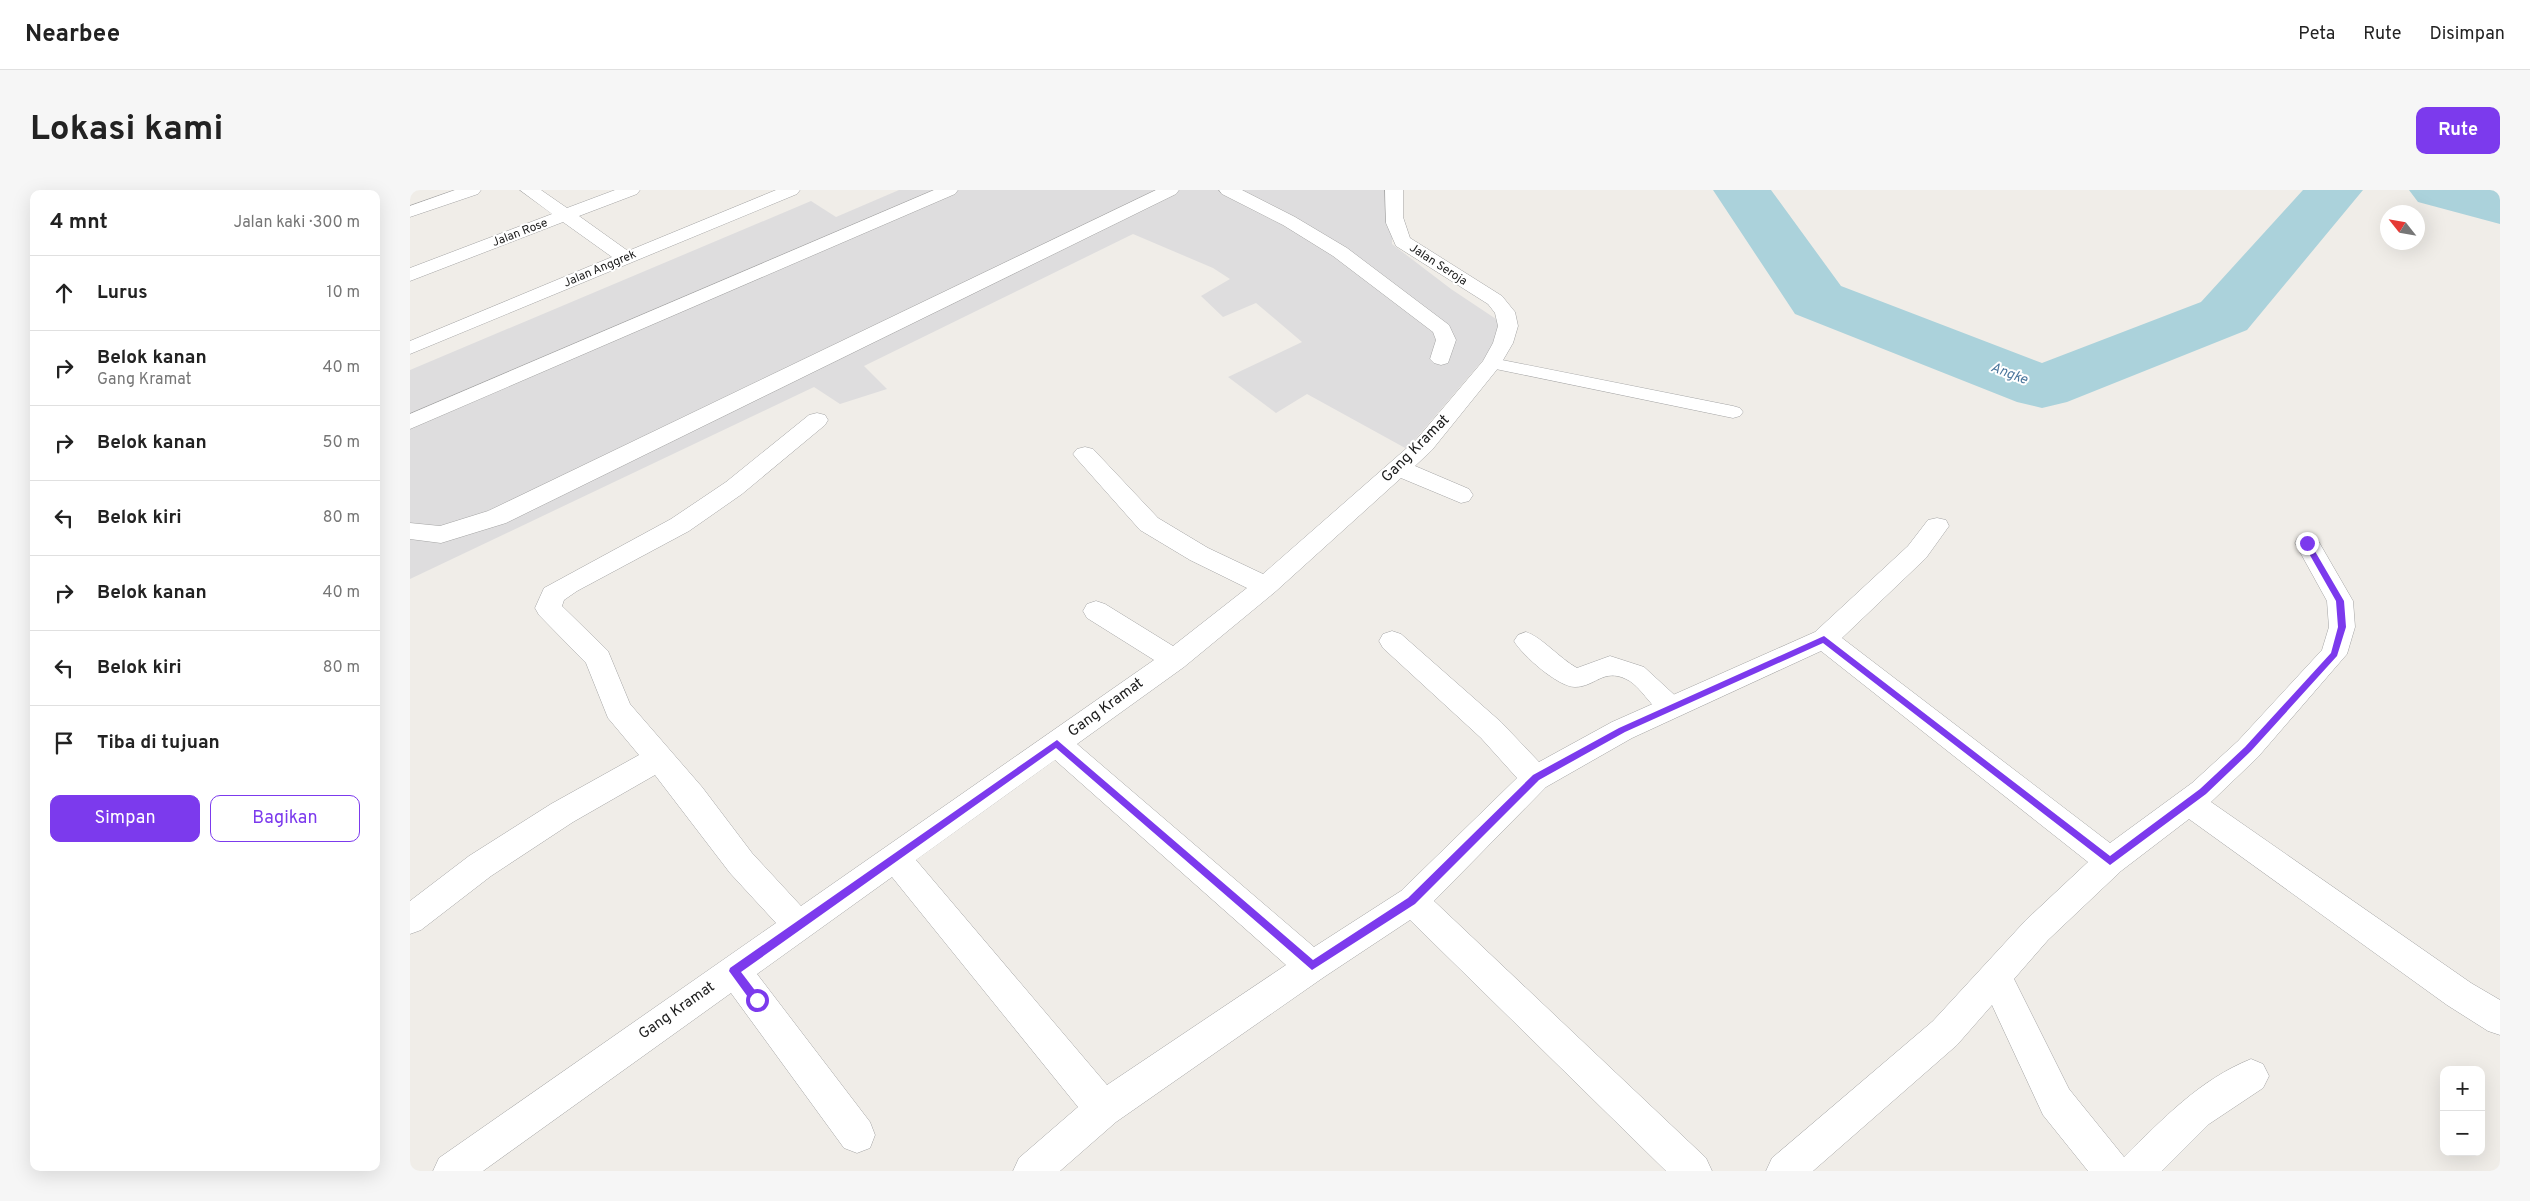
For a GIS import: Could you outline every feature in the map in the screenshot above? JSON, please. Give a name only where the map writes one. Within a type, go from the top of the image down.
[{"type":"street","points":[[410,212],[472,190]]},
{"type":"street","points":[[529,190],[626,258]]},
{"type":"street","name":"Jalan Rose","points":[[410,276],[631,190]]},
{"type":"street","name":"Jalan Anggrek","points":[[410,348],[791,190]]},
{"type":"street","points":[[410,422],[949,190]]},
{"type":"street","points":[[410,531],[441,534],[497,517],[1170,190]]},
{"type":"street","points":[[1228,190],[1289,221],[1340,252],[1442,329],[1446,340],[1441,359]]},
{"type":"street","name":"Jalan Seroja","points":[[1394,190],[1393,220],[1396,232],[1403,242],[1419,255],[1495,300],[1505,312],[1508,326]]},
{"type":"street","name":"Gang Kramat","points":[[452,1171],[1174,660],[1266,586],[1399,468],[1430,438],[1492,363],[1508,326]]},
{"type":"street","points":[[798,925],[740,863],[660,758],[618,710],[598,658],[548,608],[554,595],[568,585],[680,525],[734,488],[817,420]]},
{"type":"street","points":[[1085,454],[1149,524],[1200,554],[1266,586]]},
{"type":"street","points":[[1399,468],[1461,495]]},
{"type":"street","points":[[1032,1171],[1103,1109],[1312,966],[1412,901],[1536,778],[1622,730],[1824,639],[1917,552],[1937,526]]},
{"type":"street","points":[[1785,1171],[1946,1034],[2037,930],[2110,862],[2189,802],[2248,749],[2334,654],[2342,627],[2340,601],[2307,543]]},
{"type":"street","points":[[1096,611],[1174,660]]},
{"type":"street","points":[[1824,639],[2110,862]]},
{"type":"street","points":[[1392,641],[1490,730],[1536,778]]},
{"type":"street","points":[[1057,744],[1312,966]]},
{"type":"street","points":[[410,920],[480,866],[562,813],[660,758]]},
{"type":"street","points":[[2189,802],[2459,994],[2500,1019]]},
{"type":"street","points":[[895,857],[1103,1109]]},
{"type":"street","points":[[1412,901],[1693,1171]]},
{"type":"street","points":[[734,971],[857,1135]]},
{"type":"street","points":[[1996,976],[2056,1102],[2111,1171]]},
{"type":"street","points":[[2136,1171],[2196,1111],[2251,1076]]},
{"type":"lane","points":[[1492,363],[1733,412]]},
{"type":"lane","points":[[1526,641],[1553,666],[1575,678],[1610,665],[1636,673],[1672,708]]},
{"type":"shaded area","points":[[899,190],[1392,190],[1392,244],[1451,289],[1499,321],[1494,347],[1407,449],[1307,394],[1276,413],[1228,377],[1302,342],[1256,303],[1223,317],[1201,296],[1230,279],[1213,268],[1133,234],[864,366],[887,389],[840,404],[814,387],[410,579],[410,370],[811,201],[836,217]]},
{"type":"waterway","name":"Angke","points":[[1742,190],[1818,300],[2042,387],[2224,316],[2334,190]]},
{"type":"waterway","name":"Angke","points":[[2438,190],[2500,206]]},
{"type":"route","points":[[757,1000],[734,971],[1057,744],[1312,966],[1412,901],[1536,778],[1622,730],[1824,639],[2110,862],[2203,792],[2248,749],[2334,654],[2342,627],[2340,601],[2307,543]]}]
